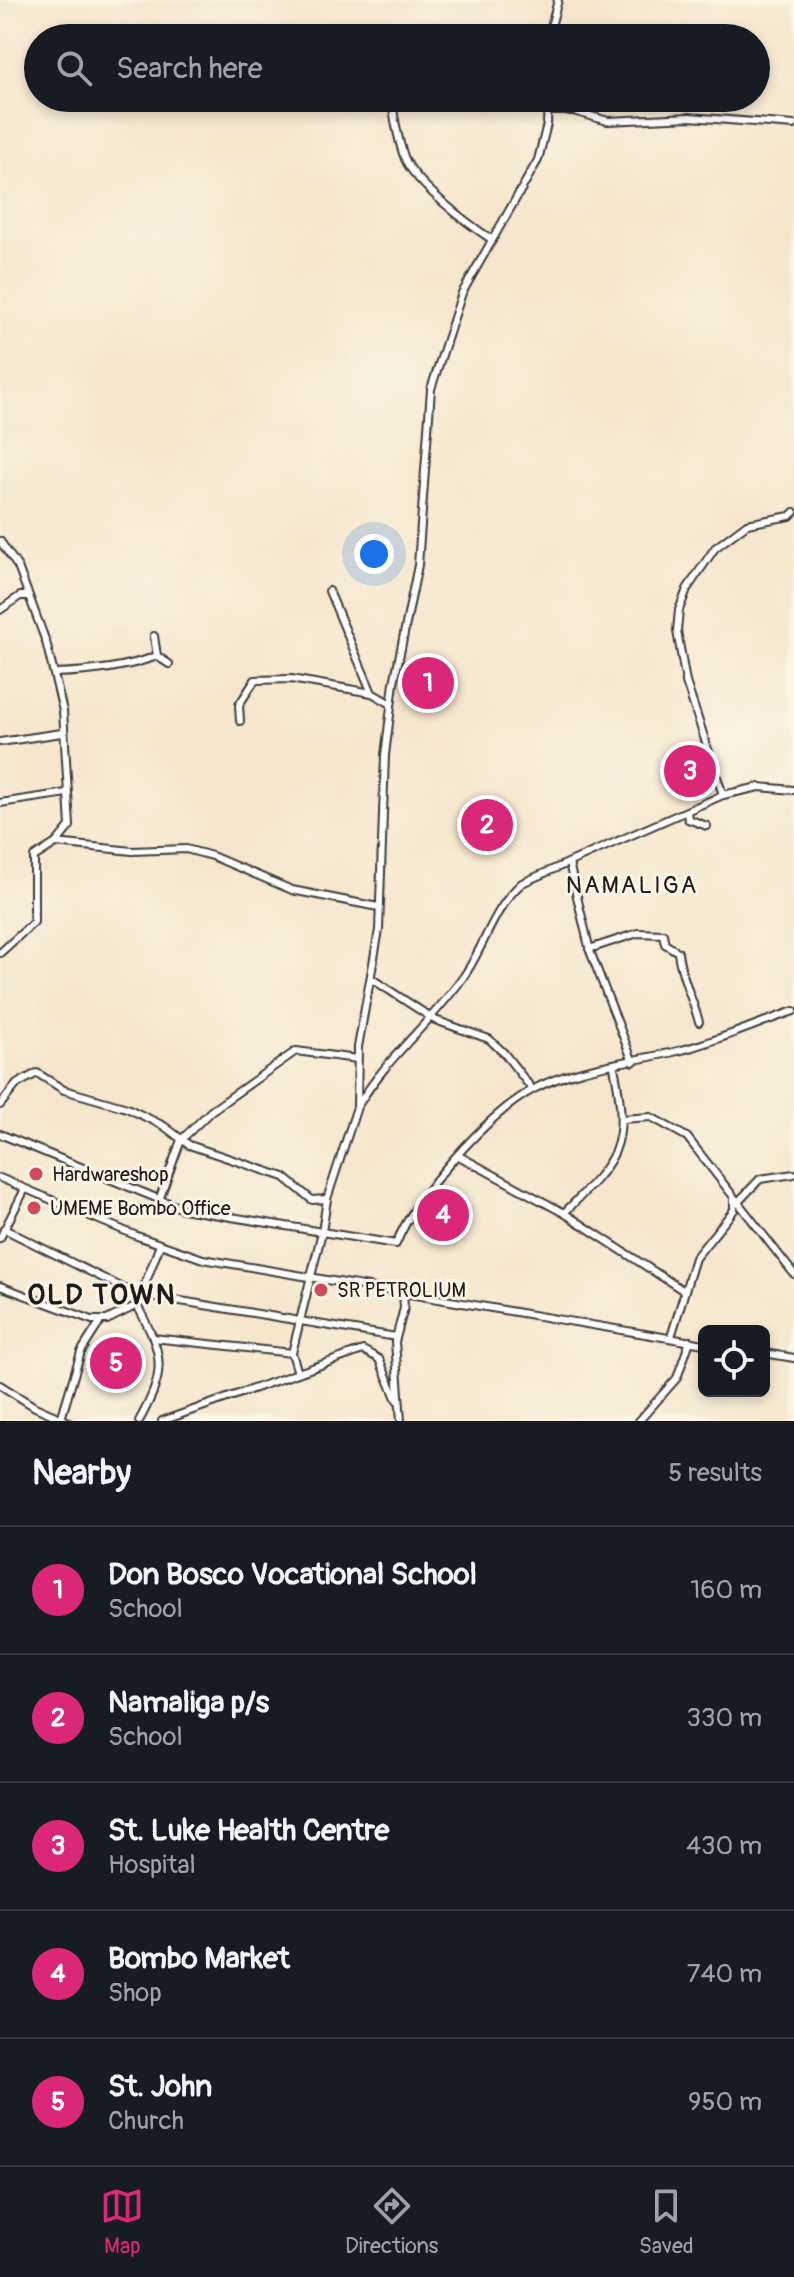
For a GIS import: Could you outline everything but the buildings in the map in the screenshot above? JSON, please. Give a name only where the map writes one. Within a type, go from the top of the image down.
[{"type":"street","points":[[552,24],[558,0]]},
{"type":"street","points":[[393,112],[395,126],[412,170],[463,220],[491,239]]},
{"type":"street","points":[[357,1107],[357,1059],[379,930],[384,766],[391,704],[418,565],[431,389],[462,293],[538,160],[548,112]]},
{"type":"street","points":[[576,112],[608,121],[710,117],[733,123],[794,125]]},
{"type":"street","points":[[723,795],[686,682],[677,631],[679,610],[687,589],[715,548],[747,524],[790,516],[794,512]]},
{"type":"street","points":[[0,541],[18,567],[54,673],[63,711],[70,826],[56,843],[34,857],[34,922],[0,953]]},
{"type":"street","points":[[329,591],[372,693]]},
{"type":"street","points":[[0,610],[20,596],[29,596]]},
{"type":"street","points":[[154,636],[157,656]]},
{"type":"street","points":[[54,673],[95,670],[157,656],[169,664]]},
{"type":"street","points":[[240,721],[239,705],[255,680],[291,679],[372,693],[391,704]]},
{"type":"street","points":[[0,742],[62,733]]},
{"type":"street","points":[[298,1373],[292,1353],[309,1276],[322,1232],[327,1199],[357,1107],[388,1062],[432,1017],[475,960],[514,889],[530,877],[723,795],[759,787],[794,790]]},
{"type":"street","points":[[0,803],[67,793]]},
{"type":"street","points":[[687,812],[688,819],[707,826]]},
{"type":"street","points":[[56,843],[132,851],[186,849],[212,856],[292,890],[378,907]]},
{"type":"street","points":[[569,863],[589,949],[633,1062]]},
{"type":"street","points":[[589,949],[638,933],[663,934],[665,944],[678,952],[679,966],[685,973],[699,1022]]},
{"type":"street","points":[[372,979],[432,1017],[489,1039],[532,1089]]},
{"type":"street","points":[[0,1134],[193,1211],[396,1244],[422,1197],[459,1156],[532,1089],[570,1075],[706,1043],[794,1011]]},
{"type":"street","points":[[159,1200],[181,1140],[211,1111],[296,1051],[357,1059]]},
{"type":"street","points":[[564,1213],[614,1158],[621,1142],[622,1119],[614,1067]]},
{"type":"street","points":[[0,1105],[17,1084],[37,1073],[64,1090],[127,1108],[181,1140],[284,1177],[312,1200],[327,1199]]},
{"type":"street","points":[[622,1119],[651,1117],[679,1131],[794,1274]]},
{"type":"street","points":[[459,1156],[564,1213],[684,1291]]},
{"type":"street","points":[[671,1337],[698,1251],[734,1210],[736,1200],[760,1179],[794,1174]]},
{"type":"street","points":[[0,1178],[160,1245],[203,1259],[698,1343]]},
{"type":"street","points":[[0,1238],[25,1189]]},
{"type":"street","points":[[734,1210],[745,1210]]},
{"type":"street","points":[[4,1229],[142,1295],[396,1337]]},
{"type":"street","points":[[0,1385],[59,1419],[81,1352],[100,1322],[137,1305],[160,1245]]},
{"type":"street","points":[[0,1286],[100,1322]]},
{"type":"street","points":[[401,1421],[397,1400],[396,1337],[404,1308],[403,1291]]},
{"type":"street","points":[[137,1305],[153,1338],[160,1374],[139,1421]]},
{"type":"street","points":[[153,1338],[292,1353]]},
{"type":"street","points":[[639,1421],[677,1378],[690,1341]]},
{"type":"street","points":[[162,1421],[352,1352],[369,1350],[379,1359],[397,1400]]},
{"type":"street","points":[[770,1354],[794,1358]]},
{"type":"street","points":[[195,1409],[197,1421]]},
{"type":"place","name":"Don Bosco Vocational School","points":[[428,683]]},
{"type":"place","name":"St. Luke Health Centre","points":[[690,771]]},
{"type":"place","name":"Namaliga p/s","points":[[487,825]]},
{"type":"place","name":"Hardwareshop","points":[[36,1174]]},
{"type":"place","name":"UMEME Bombo Office","points":[[34,1208]]},
{"type":"place","name":"Bombo Market","points":[[443,1215]]},
{"type":"place","name":"SR PETROLIUM","points":[[321,1290]]},
{"type":"place","name":"St. John","points":[[116,1363]]},
{"type":"district","name":"NAMALIGA","points":[[632,885]]},
{"type":"district","name":"OLD TOWN","points":[[102,1295]]}]
